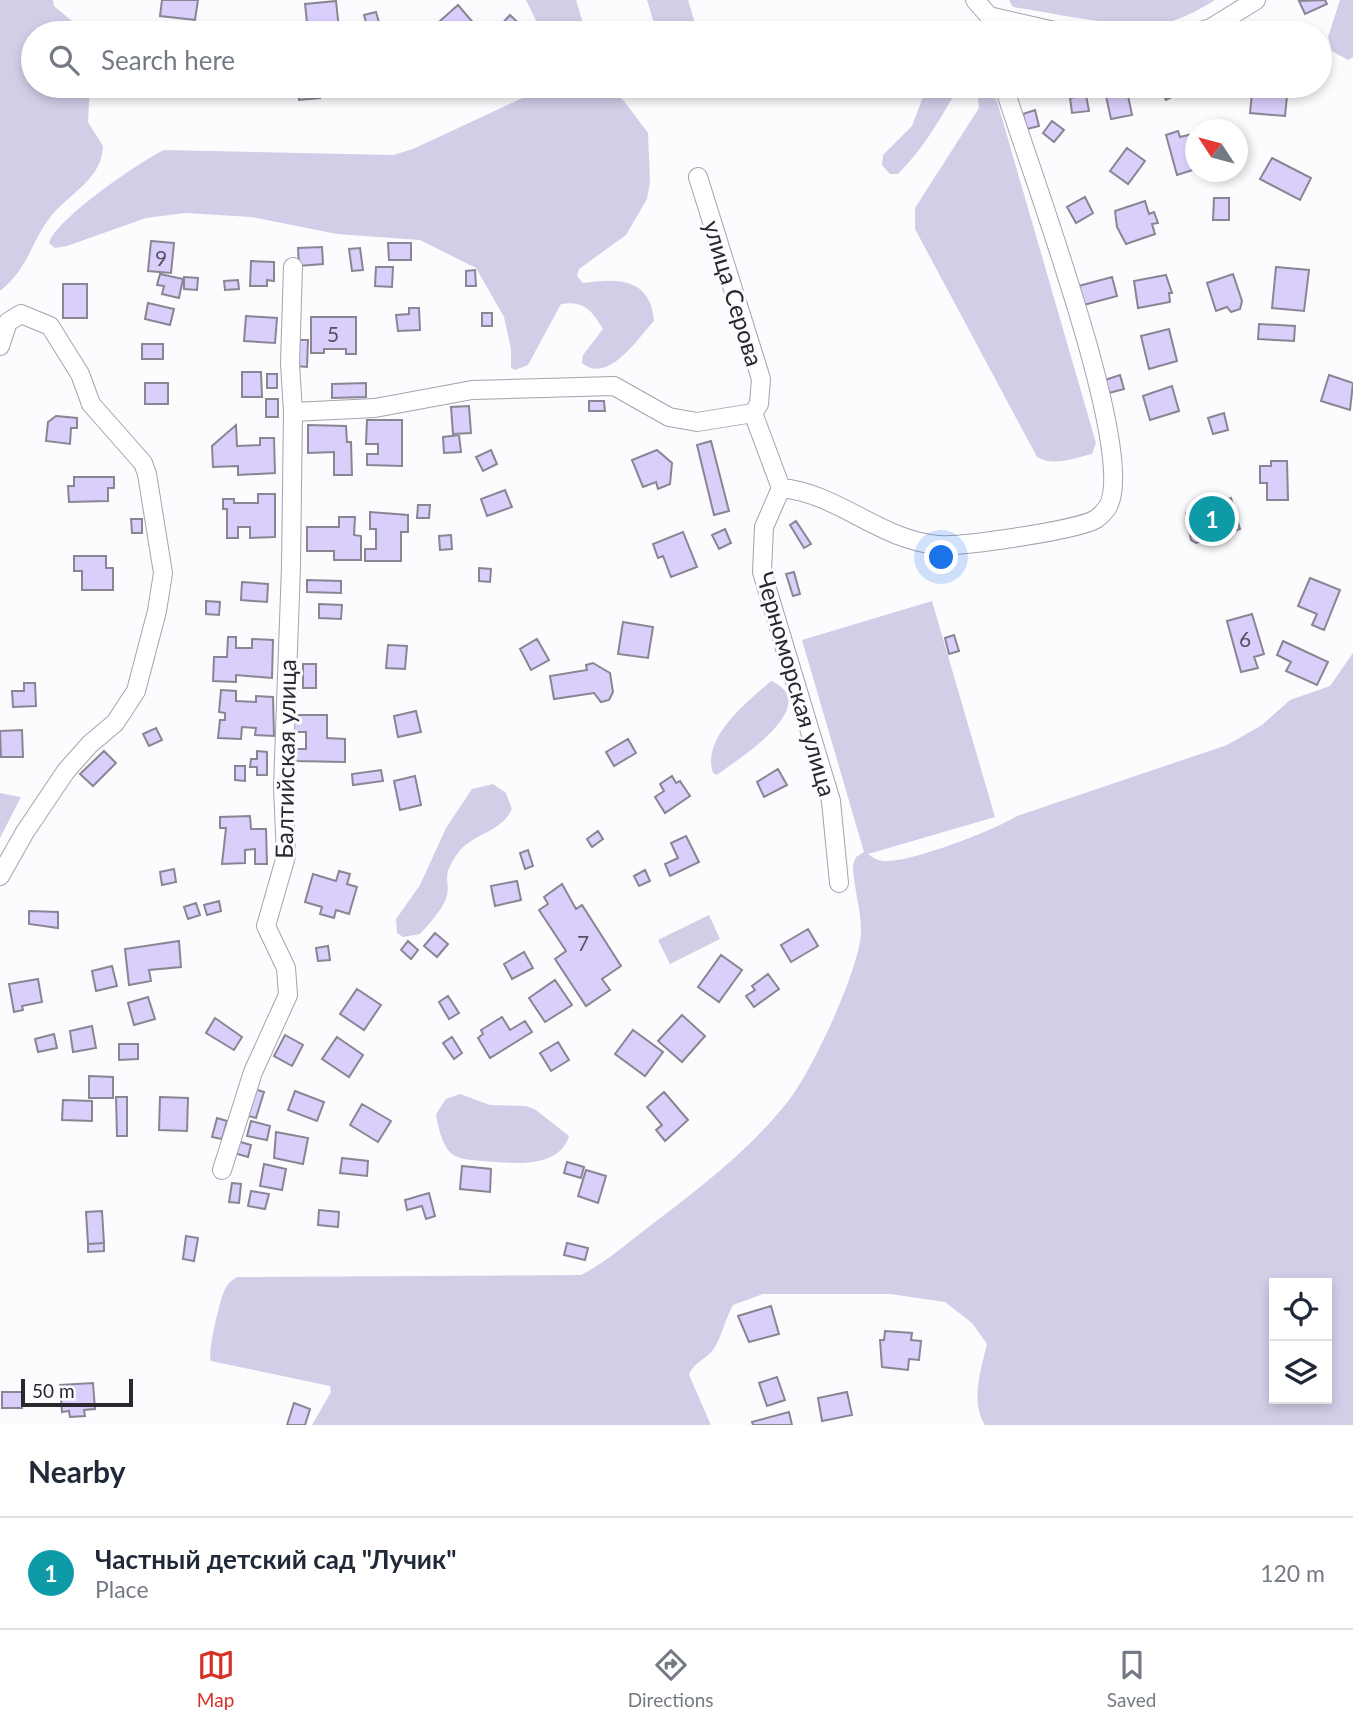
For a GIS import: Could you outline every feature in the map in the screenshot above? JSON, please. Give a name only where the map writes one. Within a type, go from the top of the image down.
[{"type":"street","points":[[975,0],[988,21]]},
{"type":"street","points":[[1222,21],[1256,0]]},
{"type":"street","points":[[293,412],[375,408],[472,390],[614,386],[669,417],[697,422],[753,413],[781,488],[807,492],[891,534],[940,545],[1006,538],[1095,520],[1106,509],[1114,493],[1114,464],[1098,386],[1034,172],[1008,98]]},
{"type":"street","name":"улица Серова","points":[[698,177],[761,379],[759,404],[753,413]]},
{"type":"street","name":"Балтийская улица","points":[[222,1170],[253,1072],[288,995],[286,968],[266,926],[286,856],[283,788],[293,412],[290,363],[293,267]]},
{"type":"street","points":[[0,346],[8,322],[21,314],[50,326],[80,374],[91,404],[143,463],[148,474],[163,573],[147,656],[128,708],[66,771],[24,832],[0,876]]},
{"type":"street","name":"Черноморская улица","points":[[781,488],[764,527],[762,572],[831,801],[839,883]]},
{"type":"shaded area","points":[[0,0],[53,0],[54,6],[72,21],[21,21],[21,98],[89,98],[88,122],[103,146],[101,157],[91,176],[52,215],[18,273],[0,291]]},
{"type":"shaded area","points":[[526,0],[576,0],[582,21],[536,21]]},
{"type":"shaded area","points":[[647,0],[688,0],[694,21],[653,21]]},
{"type":"shaded area","points":[[1009,0],[1215,0],[1171,21],[1102,21],[1013,7]]},
{"type":"shaded area","points":[[1340,0],[1353,0],[1353,57],[1348,60],[1332,51],[1332,25]]},
{"type":"shaded area","points":[[522,98],[621,98],[648,133],[650,182],[647,199],[626,235],[579,269],[577,276],[583,283],[619,281],[639,288],[651,307],[654,321],[622,357],[602,368],[592,368],[582,363],[583,355],[603,329],[595,317],[581,305],[561,304],[528,365],[515,370],[511,368],[511,349],[504,317],[476,268],[420,240],[337,234],[251,217],[185,213],[146,218],[67,246],[55,248],[49,243],[66,220],[82,206],[118,178],[164,150],[393,155],[413,149]]},
{"type":"shaded area","points":[[922,98],[952,98],[916,154],[898,174],[890,174],[882,165],[883,155],[912,126]]},
{"type":"shaded area","points":[[995,98],[997,101],[1096,443],[1092,454],[1057,461],[1037,457],[915,229],[915,208],[979,108],[978,99]]},
{"type":"shaded area","points":[[932,601],[995,817],[868,854],[885,861],[935,850],[973,837],[1017,816],[1227,745],[1262,725],[1290,700],[1330,686],[1353,653],[1353,1425],[985,1425],[977,1396],[987,1344],[972,1323],[945,1302],[890,1294],[763,1294],[733,1305],[715,1347],[694,1366],[689,1375],[711,1425],[312,1425],[331,1392],[330,1386],[211,1361],[217,1314],[227,1285],[237,1277],[581,1275],[615,1254],[722,1169],[774,1118],[799,1086],[822,1044],[858,951],[861,934],[853,865],[856,857],[864,852],[802,640]]},
{"type":"shaded area","points":[[771,681],[785,691],[788,704],[783,718],[756,745],[717,775],[713,773],[711,760],[720,734],[739,710]]},
{"type":"shaded area","points":[[493,784],[506,793],[512,809],[501,823],[471,841],[458,853],[449,868],[446,899],[441,908],[420,934],[403,937],[397,933],[396,919],[420,885],[446,828],[472,789]]},
{"type":"shaded area","points":[[0,793],[21,797],[0,838]]},
{"type":"shaded area","points":[[709,915],[720,939],[670,964],[658,940]]},
{"type":"shaded area","points":[[460,1094],[490,1105],[526,1106],[536,1110],[569,1136],[564,1147],[555,1155],[532,1162],[506,1163],[459,1157],[452,1154],[446,1146],[436,1114],[446,1099]]},
{"type":"building","points":[[162,0],[198,0],[195,20],[160,16]]},
{"type":"building","points":[[1325,0],[1327,4],[1305,14],[1299,1]]},
{"type":"building","points":[[336,1],[338,21],[307,21],[305,4]]},
{"type":"building","points":[[458,5],[472,21],[440,21]]},
{"type":"building","points":[[376,12],[379,21],[366,21],[364,15]]},
{"type":"building","points":[[510,15],[516,21],[504,21]]},
{"type":"building","points":[[1070,98],[1087,98],[1089,111],[1072,113]]},
{"type":"building","points":[[1106,98],[1128,98],[1132,115],[1111,119]]},
{"type":"building","points":[[1252,98],[1287,98],[1285,116],[1250,113]]},
{"type":"building","points":[[1035,110],[1039,126],[1027,129],[1023,114]]},
{"type":"building","points":[[1052,121],[1064,130],[1054,142],[1043,133]]},
{"type":"building","points":[[1178,131],[1180,137],[1185,136],[1185,172],[1177,175],[1166,135]]},
{"type":"building","points":[[1127,148],[1145,161],[1128,184],[1110,171]]},
{"type":"building","points":[[1272,158],[1311,178],[1300,200],[1260,179]]},
{"type":"building","points":[[1085,197],[1093,213],[1076,223],[1067,207]]},
{"type":"building","points":[[1214,198],[1229,198],[1229,220],[1213,220]]},
{"type":"building","points":[[1145,201],[1149,214],[1154,212],[1158,223],[1152,224],[1155,234],[1126,244],[1117,227],[1115,211]]},
{"type":"building","points":[[151,241],[174,243],[171,273],[148,271]]},
{"type":"building","points":[[388,243],[411,243],[411,260],[389,260]]},
{"type":"building","points":[[322,247],[323,264],[299,266],[298,248]]},
{"type":"building","points":[[360,248],[363,270],[352,271],[349,249]]},
{"type":"building","points":[[251,261],[274,262],[274,281],[267,280],[267,286],[250,286]]},
{"type":"building","points":[[376,267],[393,267],[392,287],[375,286]]},
{"type":"building","points":[[1276,267],[1309,270],[1304,311],[1272,308]]},
{"type":"building","points":[[475,270],[476,286],[466,286],[466,271]]},
{"type":"building","points":[[160,274],[183,279],[179,298],[162,294],[164,286],[157,285]]},
{"type":"building","points":[[1233,274],[1242,301],[1240,309],[1231,312],[1227,307],[1216,311],[1207,283]]},
{"type":"building","points":[[1166,275],[1172,293],[1169,293],[1170,302],[1138,308],[1134,281]]},
{"type":"building","points":[[184,277],[198,278],[197,290],[184,289]]},
{"type":"building","points":[[1112,277],[1117,296],[1080,306],[1075,287]]},
{"type":"building","points":[[238,280],[239,289],[225,290],[224,281]]},
{"type":"building","points":[[63,284],[87,284],[87,318],[63,318]]},
{"type":"building","points":[[148,303],[174,309],[170,325],[145,319]]},
{"type":"building","points":[[409,308],[419,308],[420,330],[398,331],[396,315],[409,314]]},
{"type":"building","points":[[482,313],[492,313],[492,326],[482,326]]},
{"type":"building","points":[[246,316],[277,318],[275,343],[244,341]]},
{"type":"building","points":[[311,317],[356,317],[356,354],[346,354],[346,349],[324,349],[324,353],[311,353]]},
{"type":"building","points":[[1259,324],[1295,326],[1294,341],[1258,339]]},
{"type":"building","points":[[1169,329],[1177,361],[1149,369],[1141,336]]},
{"type":"building","points":[[297,340],[308,340],[307,367],[296,366]]},
{"type":"building","points":[[142,344],[163,344],[163,359],[142,359]]},
{"type":"building","points":[[242,372],[261,372],[262,397],[242,397]]},
{"type":"building","points":[[267,374],[277,374],[277,388],[267,388]]},
{"type":"building","points":[[1120,375],[1124,389],[1109,393],[1105,380]]},
{"type":"building","points":[[1329,375],[1353,383],[1350,410],[1321,401]]},
{"type":"building","points":[[145,383],[168,383],[168,404],[145,404]]},
{"type":"building","points":[[366,383],[366,397],[332,398],[332,384]]},
{"type":"building","points":[[1172,386],[1179,411],[1150,420],[1143,396]]},
{"type":"building","points":[[266,399],[278,399],[278,417],[266,417]]},
{"type":"building","points":[[589,401],[604,401],[605,411],[589,411]]},
{"type":"building","points":[[469,406],[471,433],[453,434],[451,407]]},
{"type":"building","points":[[1224,413],[1228,430],[1213,434],[1208,418]]},
{"type":"building","points":[[56,416],[77,418],[77,428],[71,428],[70,444],[46,441],[48,422]]},
{"type":"building","points":[[367,420],[402,420],[402,466],[367,465],[367,454],[378,454],[378,444],[366,444]]},
{"type":"building","points":[[236,425],[237,446],[260,445],[260,438],[274,438],[275,473],[238,475],[238,466],[213,467],[212,446]]},
{"type":"building","points":[[308,425],[346,426],[347,442],[351,442],[352,475],[334,475],[334,452],[308,453]]},
{"type":"building","points":[[459,435],[461,452],[444,453],[443,437]]},
{"type":"building","points":[[711,441],[729,511],[714,515],[697,445]]},
{"type":"building","points":[[491,450],[497,464],[483,471],[476,457]]},
{"type":"building","points":[[657,450],[672,463],[670,484],[658,489],[656,482],[643,487],[632,460]]},
{"type":"building","points":[[1271,461],[1287,461],[1288,500],[1267,500],[1267,483],[1260,483],[1260,466],[1271,466]]},
{"type":"building","points":[[74,477],[114,477],[114,488],[108,488],[108,501],[69,502],[68,486],[74,486]]},
{"type":"building","points":[[505,490],[512,507],[487,516],[481,499]]},
{"type":"building","points":[[258,494],[275,494],[275,537],[250,538],[250,527],[238,527],[238,538],[227,538],[227,509],[223,509],[223,499],[234,499],[234,503],[258,503]]},
{"type":"building","points":[[1231,498],[1240,529],[1196,543],[1191,540],[1186,513],[1202,504],[1211,505]]},
{"type":"building","points":[[418,505],[430,505],[429,518],[417,518]]},
{"type":"building","points":[[370,512],[408,515],[408,532],[401,532],[401,561],[365,561],[365,549],[376,549],[376,529],[370,529]]},
{"type":"building","points":[[339,517],[355,517],[354,535],[361,536],[361,560],[334,560],[334,551],[307,551],[307,527],[339,527]]},
{"type":"building","points":[[131,519],[142,519],[142,533],[132,533]]},
{"type":"building","points":[[796,521],[811,544],[804,548],[790,525]]},
{"type":"building","points":[[725,529],[731,543],[719,549],[712,535]]},
{"type":"building","points":[[683,532],[697,567],[671,577],[663,556],[658,558],[653,544]]},
{"type":"building","points":[[451,535],[452,549],[440,550],[439,536]]},
{"type":"building","points":[[74,556],[106,556],[106,568],[113,568],[113,590],[82,590],[82,571],[74,571]]},
{"type":"building","points":[[479,568],[491,569],[490,582],[479,581]]},
{"type":"building","points":[[794,572],[800,594],[793,596],[786,574]]},
{"type":"building","points":[[1310,578],[1340,590],[1324,630],[1312,625],[1317,614],[1298,606]]},
{"type":"building","points":[[307,580],[341,581],[341,593],[307,592]]},
{"type":"building","points":[[242,582],[268,584],[267,602],[241,600]]},
{"type":"building","points":[[206,601],[220,602],[219,615],[206,614]]},
{"type":"building","points":[[319,604],[342,605],[341,619],[319,618]]},
{"type":"building","points":[[1252,614],[1264,654],[1254,657],[1258,668],[1241,672],[1227,621]]},
{"type":"building","points":[[623,622],[653,627],[648,658],[618,654]]},
{"type":"building","points":[[954,635],[959,651],[949,654],[945,638]]},
{"type":"building","points":[[228,637],[236,637],[236,648],[252,648],[252,639],[273,640],[272,678],[236,675],[236,682],[213,681],[214,657],[227,657]]},
{"type":"building","points":[[537,639],[549,660],[531,670],[520,649]]},
{"type":"building","points":[[1283,641],[1328,662],[1317,685],[1286,671],[1291,662],[1277,655]]},
{"type":"building","points":[[388,645],[407,646],[405,669],[386,668]]},
{"type":"building","points":[[593,663],[610,673],[613,692],[609,700],[601,702],[594,693],[554,699],[550,676],[587,670],[586,665]]},
{"type":"building","points":[[303,664],[316,664],[316,688],[303,688]]},
{"type":"building","points":[[24,683],[35,683],[36,706],[13,707],[12,691],[24,691]]},
{"type":"building","points":[[221,690],[236,691],[236,701],[256,702],[256,696],[273,697],[274,736],[255,735],[256,728],[242,727],[241,739],[218,738],[220,720],[225,720],[225,713],[219,712]]},
{"type":"building","points":[[416,711],[421,732],[398,737],[394,716]]},
{"type":"building","points":[[294,715],[327,715],[327,738],[345,739],[345,762],[294,761],[294,749],[306,749],[306,732],[294,732]]},
{"type":"building","points":[[156,728],[162,740],[149,746],[143,734]]},
{"type":"building","points":[[22,730],[23,757],[1,757],[0,731]]},
{"type":"building","points":[[628,739],[636,753],[614,766],[606,752]]},
{"type":"building","points":[[104,751],[116,763],[93,786],[80,774]]},
{"type":"building","points":[[257,751],[267,752],[267,775],[257,775],[257,767],[250,767],[251,759],[257,759]]},
{"type":"building","points":[[235,766],[245,766],[245,781],[235,780]]},
{"type":"building","points":[[778,769],[787,785],[764,797],[757,782]]},
{"type":"building","points":[[381,770],[383,781],[353,785],[352,774]]},
{"type":"building","points":[[415,776],[421,805],[400,810],[394,781]]},
{"type":"building","points":[[672,776],[676,783],[680,781],[690,796],[665,813],[655,797],[664,791],[660,784]]},
{"type":"building","points":[[250,816],[251,829],[266,829],[267,864],[255,864],[255,849],[245,850],[245,863],[222,864],[226,828],[220,828],[220,817]]},
{"type":"building","points":[[598,831],[603,839],[592,847],[587,839]]},
{"type":"building","points":[[686,836],[699,862],[670,876],[665,864],[678,858],[671,843]]},
{"type":"building","points":[[528,850],[533,866],[525,869],[520,853]]},
{"type":"building","points":[[174,869],[176,882],[162,885],[160,872]]},
{"type":"building","points":[[645,870],[650,881],[639,886],[634,876]]},
{"type":"building","points":[[339,871],[350,874],[347,884],[357,887],[349,914],[336,910],[334,918],[320,914],[322,907],[305,902],[313,874],[336,881]]},
{"type":"building","points":[[517,881],[521,900],[495,906],[491,886]]},
{"type":"building","points":[[562,884],[576,909],[582,905],[621,966],[602,979],[610,990],[586,1006],[555,959],[566,951],[539,910],[548,904],[544,897]]},
{"type":"building","points":[[219,901],[221,911],[207,915],[204,905]]},
{"type":"building","points":[[196,903],[200,915],[188,919],[184,907]]},
{"type":"building","points":[[29,911],[58,912],[58,928],[29,924]]},
{"type":"building","points":[[808,929],[818,946],[791,962],[781,945]]},
{"type":"building","points":[[435,933],[448,944],[437,957],[424,946]]},
{"type":"building","points":[[179,941],[181,967],[149,970],[151,981],[129,985],[125,949]]},
{"type":"building","points":[[408,941],[418,950],[411,959],[401,950]]},
{"type":"building","points":[[328,946],[330,960],[318,961],[316,948]]},
{"type":"building","points":[[524,952],[533,968],[512,979],[504,964]]},
{"type":"building","points":[[721,955],[742,970],[719,1002],[698,987]]},
{"type":"building","points":[[112,966],[117,986],[96,991],[92,971]]},
{"type":"building","points":[[768,974],[779,989],[754,1007],[746,996],[755,990],[752,986]]},
{"type":"building","points":[[38,979],[42,1002],[22,1006],[23,1010],[14,1012],[9,984]]},
{"type":"building","points":[[555,980],[572,1005],[545,1022],[529,998]]},
{"type":"building","points":[[357,989],[381,1005],[364,1030],[340,1014]]},
{"type":"building","points":[[448,996],[459,1013],[449,1019],[439,1002]]},
{"type":"building","points":[[148,997],[155,1019],[134,1025],[128,1003]]},
{"type":"building","points":[[682,1015],[705,1036],[682,1062],[658,1041]]},
{"type":"building","points":[[502,1017],[510,1030],[525,1021],[532,1032],[490,1058],[478,1038],[483,1034],[481,1030]]},
{"type":"building","points":[[215,1018],[242,1037],[234,1050],[206,1033]]},
{"type":"building","points":[[92,1026],[96,1048],[73,1052],[70,1031]]},
{"type":"building","points":[[633,1030],[663,1052],[645,1076],[615,1054]]},
{"type":"building","points":[[54,1034],[57,1048],[38,1052],[35,1039]]},
{"type":"building","points":[[285,1035],[303,1045],[292,1066],[274,1056]]},
{"type":"building","points":[[337,1037],[363,1055],[349,1077],[322,1059]]},
{"type":"building","points":[[452,1037],[462,1053],[454,1059],[443,1043]]},
{"type":"building","points":[[558,1042],[569,1060],[551,1071],[540,1053]]},
{"type":"building","points":[[119,1044],[138,1044],[138,1059],[119,1060]]},
{"type":"building","points":[[89,1076],[113,1077],[113,1098],[89,1098]]},
{"type":"building","points":[[254,1089],[264,1092],[256,1118],[245,1115]]},
{"type":"building","points":[[295,1091],[324,1102],[317,1121],[288,1110]]},
{"type":"building","points":[[664,1092],[688,1120],[665,1141],[656,1130],[662,1125],[647,1107]]},
{"type":"building","points":[[116,1097],[127,1097],[127,1136],[117,1136]]},
{"type":"building","points":[[160,1097],[188,1098],[187,1131],[159,1130]]},
{"type":"building","points":[[63,1100],[92,1101],[92,1121],[62,1120]]},
{"type":"building","points":[[362,1104],[391,1121],[378,1142],[350,1125]]},
{"type":"building","points":[[217,1118],[227,1121],[222,1139],[212,1137]]},
{"type":"building","points":[[251,1121],[270,1126],[267,1140],[247,1136]]},
{"type":"building","points":[[276,1132],[308,1138],[303,1164],[274,1158]]},
{"type":"building","points":[[237,1141],[251,1145],[248,1157],[234,1153]]},
{"type":"building","points":[[342,1158],[368,1161],[367,1176],[340,1173]]},
{"type":"building","points":[[567,1162],[584,1167],[581,1178],[564,1173]]},
{"type":"building","points":[[264,1164],[286,1169],[282,1190],[260,1186]]},
{"type":"building","points":[[462,1166],[491,1169],[490,1192],[460,1189]]},
{"type":"building","points":[[586,1170],[606,1176],[598,1203],[578,1196]]},
{"type":"building","points":[[232,1183],[241,1184],[239,1203],[229,1202]]},
{"type":"building","points":[[251,1191],[269,1194],[265,1209],[248,1206]]},
{"type":"building","points":[[429,1193],[435,1216],[426,1219],[422,1206],[407,1210],[405,1200]]},
{"type":"building","points":[[319,1210],[339,1212],[338,1227],[318,1225]]},
{"type":"building","points":[[102,1211],[104,1243],[88,1244],[86,1212]]},
{"type":"building","points":[[186,1236],[198,1238],[194,1261],[183,1259]]},
{"type":"building","points":[[104,1243],[104,1251],[88,1252],[88,1244]]},
{"type":"building","points":[[567,1243],[588,1248],[585,1260],[564,1255]]},
{"type":"building","points":[[771,1306],[779,1334],[749,1342],[738,1316]]},
{"type":"building","points":[[885,1331],[912,1333],[911,1340],[921,1341],[919,1360],[909,1359],[908,1370],[882,1367],[880,1340],[884,1340]]},
{"type":"building","points":[[777,1377],[785,1400],[767,1406],[759,1383]]},
{"type":"building","points":[[93,1383],[95,1409],[84,1410],[85,1416],[70,1417],[69,1411],[62,1412],[60,1385]]},
{"type":"building","points":[[2,1392],[22,1392],[22,1408],[2,1408]]},
{"type":"building","points":[[847,1392],[852,1415],[822,1421],[818,1398]]},
{"type":"building","points":[[294,1403],[310,1409],[305,1425],[287,1425]]},
{"type":"building","points":[[789,1412],[792,1425],[753,1425],[752,1422]]},
{"type":"place","name":"Частный детский сад \"Лучик\"","points":[[1212,519]]}]
